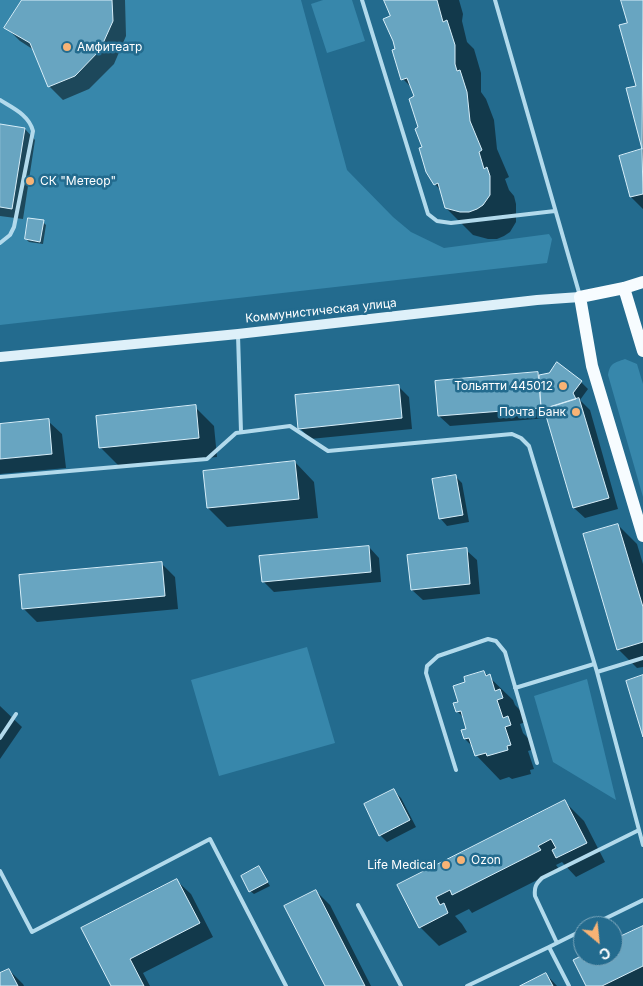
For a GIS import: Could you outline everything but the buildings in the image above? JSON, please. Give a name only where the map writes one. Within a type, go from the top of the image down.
[{"type":"main road","name":"Коммунистическая улица","points":[[0,357],[238,334],[580,297],[643,282]]},
{"type":"main road","points":[[624,288],[643,351]]},
{"type":"main road","points":[[580,297],[592,366],[643,536]]},
{"type":"lane","points":[[362,0],[428,214],[437,221],[451,223],[555,210]]},
{"type":"lane","points":[[495,0],[580,297]]},
{"type":"lane","points":[[0,100],[26,117],[31,124],[32,131],[14,227],[10,235],[0,243]]},
{"type":"lane","points":[[238,334],[241,432]]},
{"type":"lane","points":[[0,477],[207,459],[236,433],[290,426],[328,451],[512,434],[521,438],[529,446],[533,457],[594,664],[643,846]]},
{"type":"lane","points":[[456,770],[426,673],[427,666],[438,656],[488,640],[496,641],[505,652],[537,763]]},
{"type":"lane","points":[[596,672],[643,658]]},
{"type":"lane","points":[[515,688],[594,664]]},
{"type":"lane","points":[[0,738],[16,714]]},
{"type":"lane","points":[[557,943],[535,896],[534,889],[537,883],[542,878],[639,830]]},
{"type":"lane","points":[[0,871],[32,932],[210,839],[286,986]]},
{"type":"lane","points":[[610,916],[643,900]]},
{"type":"lane","points":[[358,905],[401,986]]},
{"type":"lane","points":[[467,986],[573,935]]},
{"type":"lane","points":[[549,947],[569,986]]},
{"type":"shaded area","points":[[0,0],[301,0],[347,170],[393,217],[411,232],[444,248],[549,234],[552,239],[547,263],[0,325]]},
{"type":"shaded area","points":[[323,0],[352,0],[365,41],[327,53],[311,4]]},
{"type":"shaded area","points":[[625,359],[637,364],[643,384],[643,497],[608,375],[613,364]]},
{"type":"shaded area","points":[[307,647],[335,743],[219,776],[191,680]]},
{"type":"shaded area","points":[[587,679],[616,800],[553,762],[534,696]]},
{"type":"place","name":"Амфитеатр","points":[[67,47]]},
{"type":"place","name":"СК \"Метеор\"","points":[[30,181]]},
{"type":"place","name":"Тольятти 445012","points":[[563,386]]},
{"type":"place","name":"Почта Банк","points":[[576,412]]},
{"type":"place","name":"Ozon","points":[[461,860]]},
{"type":"place","name":"Life Medical","points":[[446,865]]}]
